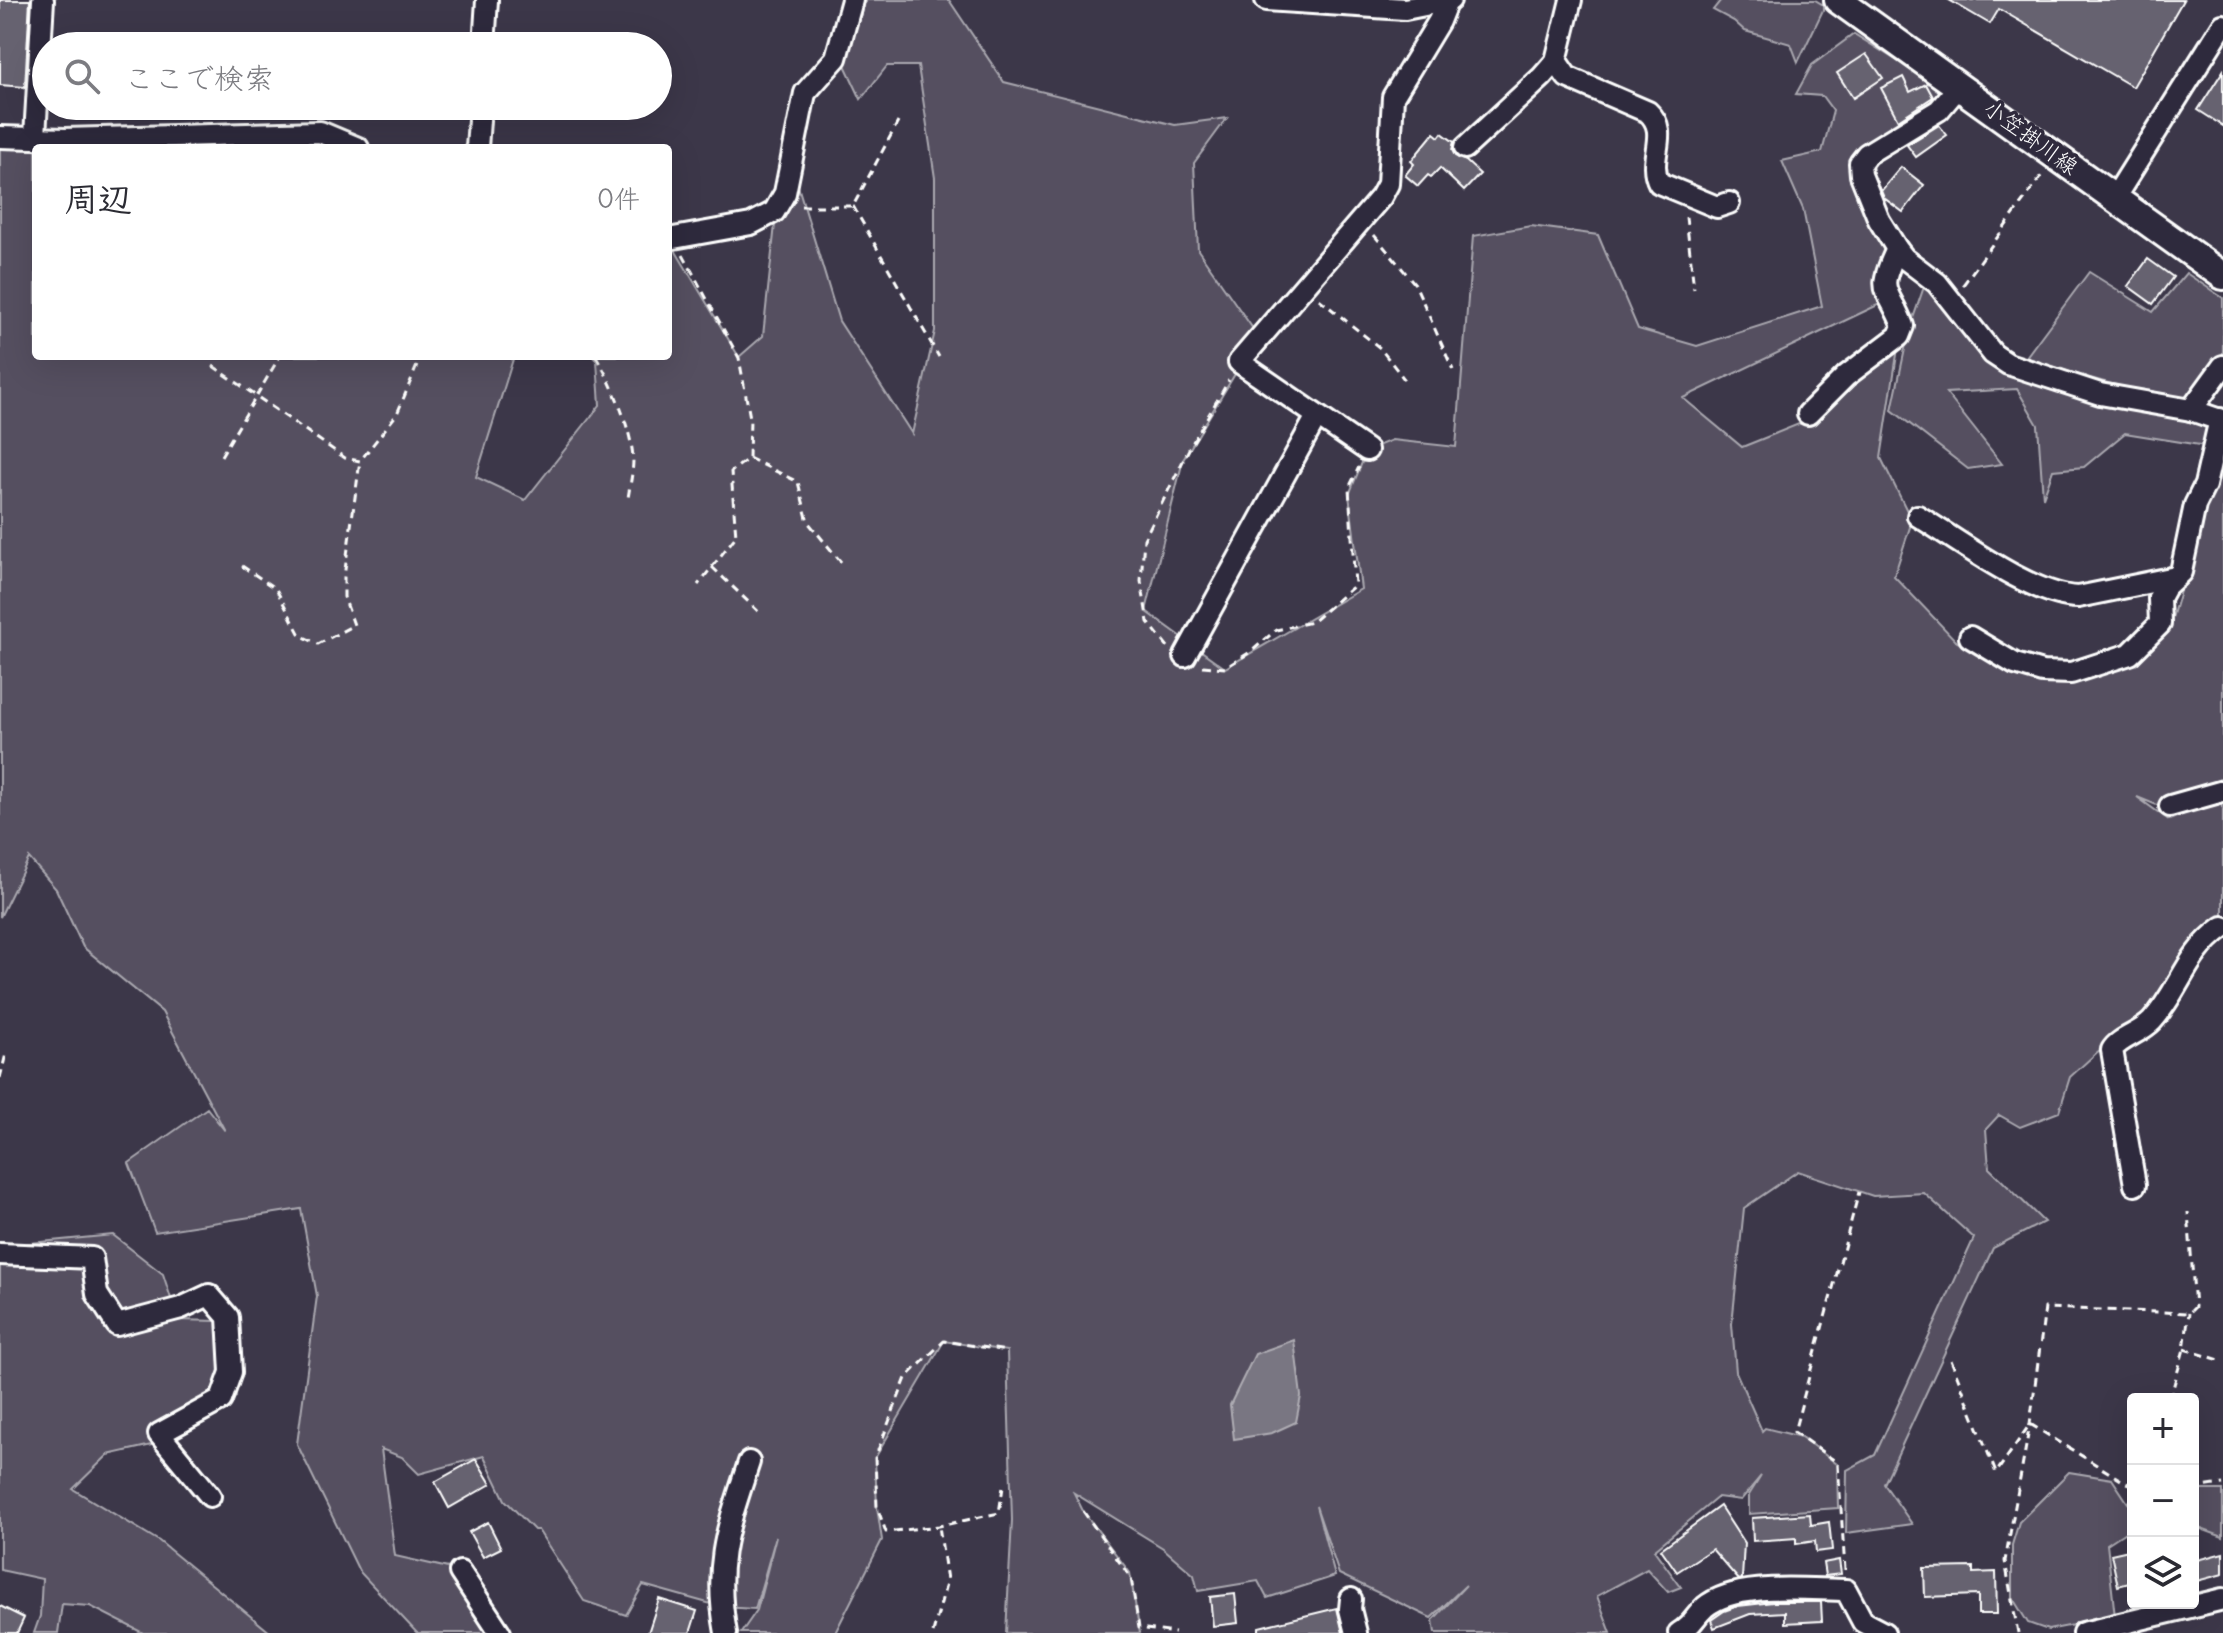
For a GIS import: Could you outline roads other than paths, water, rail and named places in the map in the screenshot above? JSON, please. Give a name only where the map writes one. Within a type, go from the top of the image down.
[{"type":"main road","name":"小笠掛川線","points":[[1838,0],[2223,276]]},
{"type":"street","points":[[41,32],[43,0]]},
{"type":"street","points":[[485,32],[487,0]]},
{"type":"street","points":[[672,238],[751,224],[774,212],[785,193],[805,93],[836,58],[852,0]]},
{"type":"street","points":[[1266,0],[1405,9],[1448,0]]},
{"type":"street","points":[[1367,450],[1239,362],[1381,197],[1388,184],[1393,97],[1439,21],[1448,0]]},
{"type":"street","points":[[1465,148],[1556,61],[1571,0]]},
{"type":"street","points":[[2115,197],[2223,25]]},
{"type":"street","points":[[1556,61],[1567,77],[1648,112],[1655,119],[1659,129],[1654,173],[1659,183],[1717,207],[1729,203]]},
{"type":"street","points":[[1960,85],[1939,110],[1867,154],[1860,163],[1861,175],[1879,220],[1904,258],[1937,283],[1985,345],[2008,364],[2100,394],[2191,410],[2221,420],[2205,485],[2195,505],[2181,572],[2165,587],[2159,598],[2160,624],[2130,654],[2071,673],[2042,672],[2015,664],[1970,637]]},
{"type":"street","points":[[35,136],[36,120]]},
{"type":"street","points":[[477,144],[479,120]]},
{"type":"street","points":[[0,137],[65,139],[320,132],[348,144]]},
{"type":"street","points":[[1808,414],[1846,376],[1899,336],[1903,326],[1884,289],[1888,264],[1897,249]]},
{"type":"street","points":[[2191,410],[2223,366]]},
{"type":"street","points":[[1185,656],[1317,416]]},
{"type":"street","points":[[1918,516],[2032,585],[2069,597],[2176,577]]},
{"type":"street","points":[[2170,806],[2223,791]]},
{"type":"street","points":[[2135,1185],[2112,1050],[2116,1044],[2141,1032],[2152,1021],[2168,1002],[2188,962],[2206,939],[2223,927]]},
{"type":"street","points":[[0,1254],[92,1258],[97,1294],[117,1325],[181,1308],[209,1295],[228,1317],[231,1372],[221,1400],[159,1434],[210,1496]]},
{"type":"street","points":[[726,1633],[720,1598],[723,1542],[749,1462]]},
{"type":"street","points":[[460,1572],[500,1633]]},
{"type":"street","points":[[1679,1633],[1692,1626],[1705,1607],[1744,1590],[1846,1590],[1863,1622],[1884,1633]]},
{"type":"street","points":[[1351,1599],[1350,1609],[1356,1633]]},
{"type":"street","points":[[2083,1633],[2223,1599]]}]
